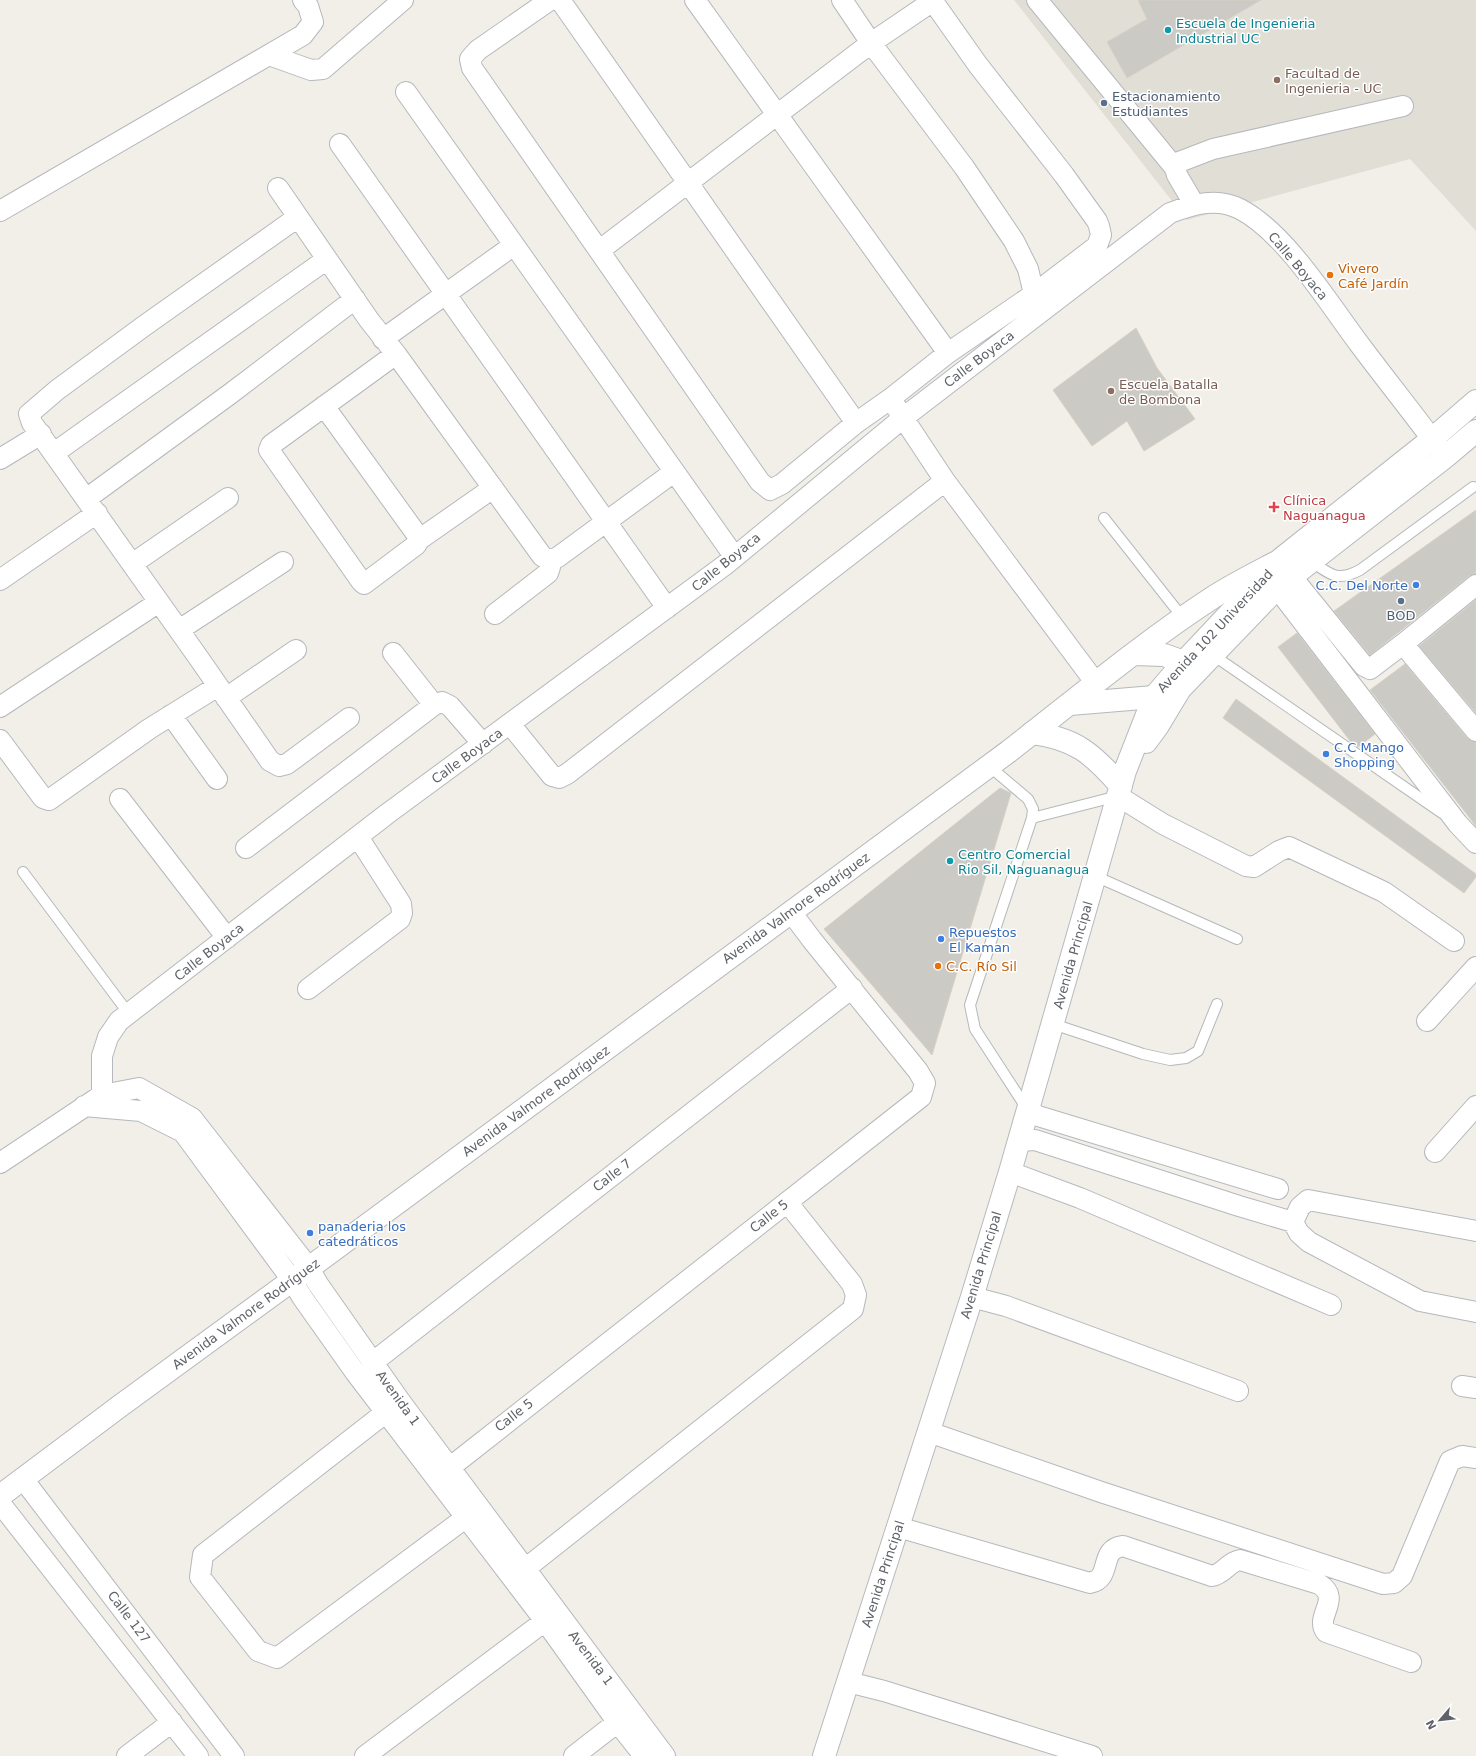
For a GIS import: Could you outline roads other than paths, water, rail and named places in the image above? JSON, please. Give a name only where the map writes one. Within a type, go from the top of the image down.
[{"type":"main road","name":"Avenida 102 Universidad","points":[[1121,784],[1154,697],[1189,668],[1283,574],[1476,401]]},
{"type":"main road","name":"Avenida 102 Universidad","points":[[1121,784],[1180,689],[1189,668],[1213,655],[1283,574],[1310,561],[1445,457],[1476,431]]},
{"type":"main road","name":"Avenida Valmore Rodríguez","points":[[0,1496],[989,766],[1070,704],[1095,682],[1183,618],[1212,598],[1283,574]]},
{"type":"main road","points":[[1134,654],[1164,655],[1189,668]]},
{"type":"main road","points":[[1070,704],[1154,697],[1180,689]]},
{"type":"main road","points":[[1032,733],[1070,741],[1102,765],[1121,784]]},
{"type":"main road","name":"Avenida Principal","points":[[824,1756],[972,1297],[1028,1111],[1121,784]]},
{"type":"street","points":[[0,211],[303,35],[313,22],[308,6],[302,0]]},
{"type":"street","points":[[269,55],[311,70],[324,69],[403,0]]},
{"type":"street","points":[[550,0],[478,50],[470,59],[472,68],[760,482],[770,490],[782,484],[856,423],[890,399],[948,353],[1034,294],[1097,246],[1101,235],[1100,226],[1064,175],[978,65],[932,0],[871,43],[600,250]]},
{"type":"street","points":[[560,0],[856,423]]},
{"type":"street","points":[[695,0],[948,353]]},
{"type":"street","points":[[842,0],[871,43],[964,167],[1014,241],[1028,268],[1034,294]]},
{"type":"street","points":[[1037,0],[1175,168],[1177,175],[1194,204]]},
{"type":"street","points":[[406,92],[734,556]]},
{"type":"street","points":[[1175,168],[1179,162],[1213,149],[1403,106]]},
{"type":"street","points":[[340,144],[667,608]]},
{"type":"street","points":[[278,188],[354,299],[390,346],[542,556],[550,561]]},
{"type":"street","name":"Calle Boyaca","points":[[102,1094],[102,1056],[108,1037],[119,1021],[358,837],[725,565],[734,556],[903,418],[1170,213],[1194,204],[1217,202],[1240,208],[1261,222],[1300,264],[1387,382],[1445,457]]},
{"type":"street","points":[[298,217],[144,326],[29,414],[32,423],[92,506],[270,761],[279,766],[287,764],[349,718]]},
{"type":"street","points":[[493,488],[420,539],[416,544],[369,582],[364,584],[269,450],[270,445],[324,406],[445,294],[514,245]]},
{"type":"street","points":[[54,453],[327,259]]},
{"type":"street","points":[[0,580],[230,394],[354,299]]},
{"type":"street","points":[[890,399],[945,480],[1095,682]]},
{"type":"street","points":[[324,406],[420,539]]},
{"type":"street","points":[[0,460],[40,434]]},
{"type":"street","points":[[550,561],[606,523],[674,472]]},
{"type":"street","points":[[510,724],[552,776],[559,778],[567,774],[945,480]]},
{"type":"street","points":[[132,564],[228,498]]},
{"type":"street","points":[[495,614],[548,574],[550,561]]},
{"type":"street","points":[[179,630],[283,562]]},
{"type":"street","points":[[1283,574],[1367,668],[1370,668],[1403,644],[1476,585]]},
{"type":"street","points":[[1283,574],[1458,824],[1476,843]]},
{"type":"street","points":[[0,707],[159,602]]},
{"type":"street","points":[[1403,644],[1476,731]]},
{"type":"street","points":[[0,740],[7,763],[43,798],[49,800],[171,716],[222,692],[296,650]]},
{"type":"street","points":[[393,653],[434,705]]},
{"type":"street","points":[[246,848],[434,705],[442,702],[450,706],[483,744]]},
{"type":"street","points":[[171,716],[217,779]]},
{"type":"street","points":[[1121,784],[1163,824],[1246,866],[1254,868],[1279,851],[1289,847],[1384,892],[1454,941]]},
{"type":"street","points":[[120,800],[227,938]]},
{"type":"street","points":[[308,989],[400,919],[402,913],[401,904],[358,837]]},
{"type":"street","name":"Calle 5","points":[[442,1472],[921,1098],[925,1083],[918,1071],[791,912]]},
{"type":"street","points":[[1427,1021],[1476,967]]},
{"type":"street","name":"Calle 7","points":[[372,1363],[852,988]]},
{"type":"street","name":"Avenida 1","points":[[102,1094],[139,1088],[192,1118],[300,1274],[302,1298],[386,1412],[442,1472]]},
{"type":"street","points":[[1,1161],[102,1094]]},
{"type":"street","name":"Avenida 1","points":[[84,1106],[141,1111],[183,1132],[300,1274],[318,1284],[372,1363],[442,1472],[625,1717],[665,1756]]},
{"type":"street","points":[[1435,1152],[1476,1106]]},
{"type":"street","points":[[1028,1111],[1038,1116],[1278,1189]]},
{"type":"street","points":[[1019,1141],[1035,1140],[1239,1206],[1294,1222]]},
{"type":"street","points":[[1010,1172],[1080,1198],[1331,1305]]},
{"type":"street","points":[[1476,1231],[1308,1200],[1300,1207],[1294,1222],[1299,1233],[1309,1242],[1420,1301],[1476,1312]]},
{"type":"street","points":[[525,1569],[854,1309],[856,1295],[852,1284],[787,1202]]},
{"type":"street","points":[[972,1297],[1006,1306],[1238,1391]]},
{"type":"street","points":[[386,1412],[203,1555],[200,1577],[258,1651],[277,1658],[473,1513]]},
{"type":"street","points":[[929,1432],[1101,1492],[1383,1584],[1394,1583],[1402,1576],[1450,1461],[1462,1456],[1476,1458]]},
{"type":"street","name":"Calle 127","points":[[23,1479],[234,1756]]},
{"type":"street","points":[[0,1504],[198,1756]]},
{"type":"street","name":"Avenida 1","points":[[473,1513],[525,1569],[550,1616]]},
{"type":"street","points":[[898,1527],[1090,1583],[1096,1582],[1100,1578],[1109,1553],[1117,1547],[1123,1546],[1212,1576],[1222,1572],[1225,1567],[1234,1561],[1240,1560],[1319,1584],[1328,1592],[1330,1597],[1323,1622],[1323,1628],[1326,1632],[1411,1662]]},
{"type":"street","points":[[365,1756],[550,1616]]},
{"type":"street","points":[[848,1682],[884,1691],[1092,1756]]},
{"type":"street","points":[[574,1756],[625,1717]]},
{"type":"street","name":"Avenida 1","points":[[625,1717],[644,1756]]},
{"type":"street","points":[[127,1756],[172,1722]]},
{"type":"lane","points":[[1310,561],[1332,575],[1340,577],[1350,575],[1360,570],[1473,487]]},
{"type":"lane","points":[[1104,518],[1183,618]]},
{"type":"lane","points":[[1213,655],[1458,824]]},
{"type":"lane","points":[[989,766],[1028,799],[1033,809],[1032,818],[970,1005],[975,1029],[1028,1111]]},
{"type":"lane","points":[[1032,818],[1121,784]]},
{"type":"lane","points":[[23,872],[129,1014]]},
{"type":"lane","points":[[1095,876],[1237,939]]},
{"type":"lane","points":[[1053,1024],[1143,1054],[1170,1060],[1186,1058],[1198,1051],[1216,1004]]},
{"type":"place","name":"Escuela de Ingenieria Industrial UC","points":[[1168,30]]},
{"type":"place","name":"Facultad de Ingenieria - UC","points":[[1277,80]]},
{"type":"place","name":"Estacionamiento Estudiantes","points":[[1104,103]]},
{"type":"place","name":"Vivero Café Jardín","points":[[1330,275]]},
{"type":"place","name":"Escuela Batalla de Bombona","points":[[1111,391]]},
{"type":"place","name":"Clínica Naguanagua","points":[[1274,507]]},
{"type":"place","name":"C.C. Del Norte","points":[[1416,585]]},
{"type":"place","name":"BOD","points":[[1401,601]]},
{"type":"place","name":"C.C Mango Shopping","points":[[1326,754]]},
{"type":"place","name":"Centro Comercial Rio Sil, Naguanagua","points":[[950,861]]},
{"type":"place","name":"Repuestos El Kaman","points":[[941,939]]},
{"type":"place","name":"C.C. Río Sil","points":[[938,966]]},
{"type":"place","name":"panaderia los catedráticos","points":[[310,1233]]}]
